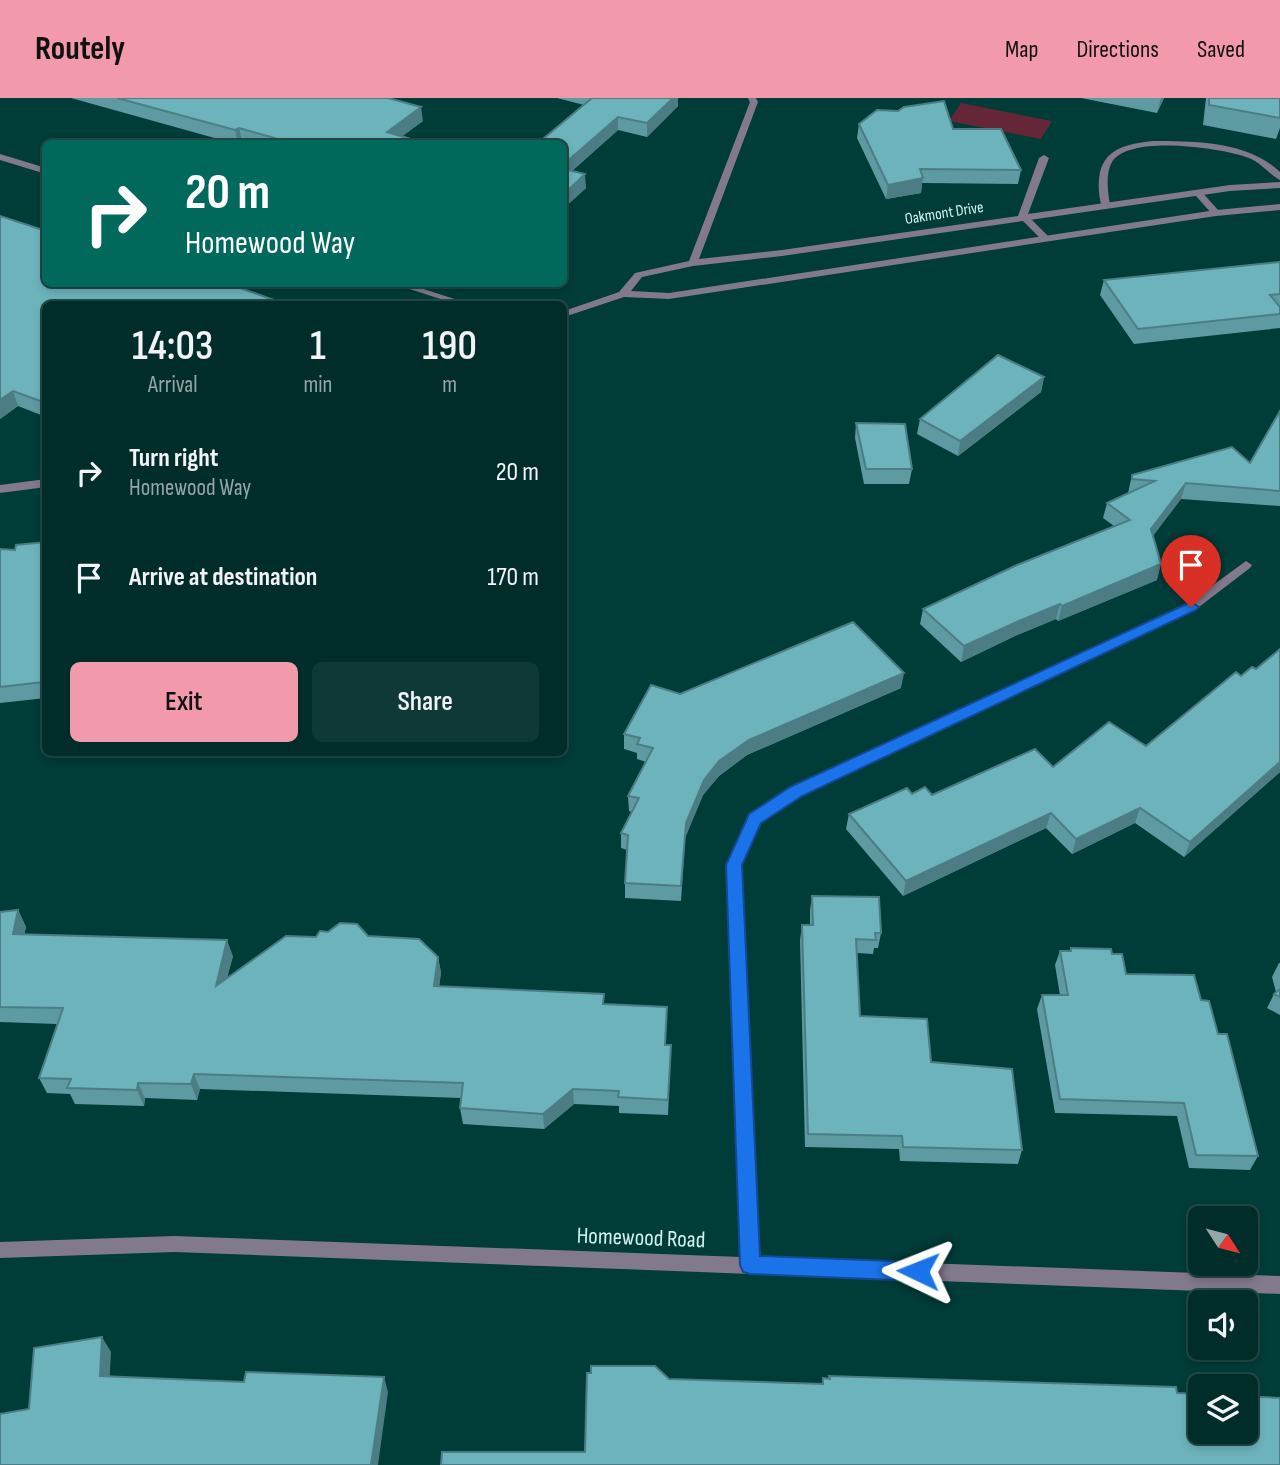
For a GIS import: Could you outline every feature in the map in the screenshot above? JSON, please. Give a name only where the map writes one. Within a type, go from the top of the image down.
[{"type":"street","points":[[693,263],[754,102],[752,98]]},
{"type":"street","points":[[1105,205],[1102,182],[1109,159],[1124,147],[1168,143],[1246,154],[1269,164],[1280,177]]},
{"type":"street","points":[[0,157],[42,170]]},
{"type":"street","points":[[1044,158],[1023,216],[1046,239]]},
{"type":"street","name":"Oakmont Drive","points":[[623,294],[639,275],[693,263],[782,253],[1105,205],[1280,185]]},
{"type":"street","points":[[1198,193],[1216,213]]},
{"type":"street","name":"Oakmont Drive","points":[[567,313],[623,294],[668,296],[1216,213],[1280,207]]},
{"type":"street","points":[[409,287],[455,301]]},
{"type":"street","points":[[0,489],[42,484]]},
{"type":"street","points":[[750,1265],[734,865],[754,819],[796,792],[1191,607],[1245,565]]},
{"type":"street","name":"Homewood Road","points":[[0,1250],[174,1244],[1280,1285]]},
{"type":"shaded area","points":[[961,103],[1052,121],[1041,139],[949,121]]},
{"type":"building","points":[[117,98],[388,98],[421,107],[387,132],[414,140],[282,140],[239,128],[235,130]]},
{"type":"building","points":[[592,98],[673,98],[647,123],[618,117],[567,161],[567,140],[542,140]]},
{"type":"building","points":[[1209,98],[1280,98],[1280,118],[1209,105]]},
{"type":"building","points":[[944,101],[953,129],[1001,129],[1021,170],[920,169],[923,178],[888,185],[859,124],[877,110],[898,111],[904,107]]},
{"type":"building","points":[[567,170],[585,174],[567,191]]},
{"type":"building","points":[[0,216],[42,230],[42,287],[237,287],[277,301],[42,301],[42,402],[13,391],[0,400]]},
{"type":"building","points":[[1280,262],[1280,294],[1270,295],[1280,307],[1280,314],[1138,329],[1104,280]]},
{"type":"building","points":[[998,355],[1044,377],[960,441],[920,419]]},
{"type":"building","points":[[1280,411],[1280,491],[1186,483],[1151,529],[1161,564],[964,646],[923,609],[1017,565],[1130,520],[1107,503],[1155,481],[1132,479],[1132,475],[1232,447],[1250,463]]},
{"type":"building","points":[[856,423],[905,424],[912,469],[866,469]]},
{"type":"building","points":[[42,542],[42,682],[0,687],[0,549],[15,550],[16,545]]},
{"type":"building","points":[[853,622],[904,673],[749,740],[719,761],[704,780],[686,823],[681,886],[625,883],[628,835],[621,833],[639,798],[628,796],[653,748],[637,744],[640,738],[624,734],[651,685],[680,694]]},
{"type":"building","points":[[1280,649],[1280,762],[1190,842],[1140,808],[1076,839],[1051,813],[906,881],[849,814],[907,788],[912,794],[925,787],[932,795],[1035,749],[1053,767],[1109,722],[1146,746],[1236,672],[1241,676],[1252,667],[1256,669]]},
{"type":"building","points":[[812,896],[879,897],[881,933],[875,933],[876,940],[856,939],[860,1016],[927,1019],[931,1062],[1012,1069],[1022,1150],[903,1147],[902,1136],[808,1134],[802,925],[813,925]]},
{"type":"building","points":[[18,910],[13,934],[227,940],[216,986],[286,936],[316,937],[320,931],[328,932],[340,923],[357,924],[368,936],[419,939],[438,957],[434,986],[604,994],[603,1004],[667,1007],[665,1045],[671,1045],[668,1100],[618,1097],[619,1091],[573,1089],[543,1114],[460,1108],[463,1083],[194,1074],[191,1084],[138,1083],[137,1090],[67,1088],[71,1079],[39,1078],[63,1008],[0,1007],[0,912]]},
{"type":"building","points":[[1071,948],[1111,949],[1112,954],[1122,954],[1126,974],[1194,975],[1201,1000],[1209,1001],[1218,1034],[1227,1034],[1258,1156],[1196,1155],[1184,1103],[1060,1099],[1042,995],[1068,995],[1060,951],[1071,951]]},
{"type":"building","points":[[102,1337],[100,1376],[244,1382],[246,1372],[384,1377],[371,1465],[0,1465],[0,1414],[29,1409],[34,1348]]},
{"type":"building","points":[[591,1366],[655,1366],[669,1379],[823,1384],[823,1378],[830,1379],[829,1376],[1176,1387],[1177,1393],[1188,1393],[1188,1444],[1258,1444],[1258,1397],[1280,1398],[1280,1465],[441,1465],[442,1452],[585,1452],[587,1373],[591,1373]]},
{"type":"route","points":[[918,1271],[750,1265],[734,865],[754,819],[796,792],[1191,607]]}]
